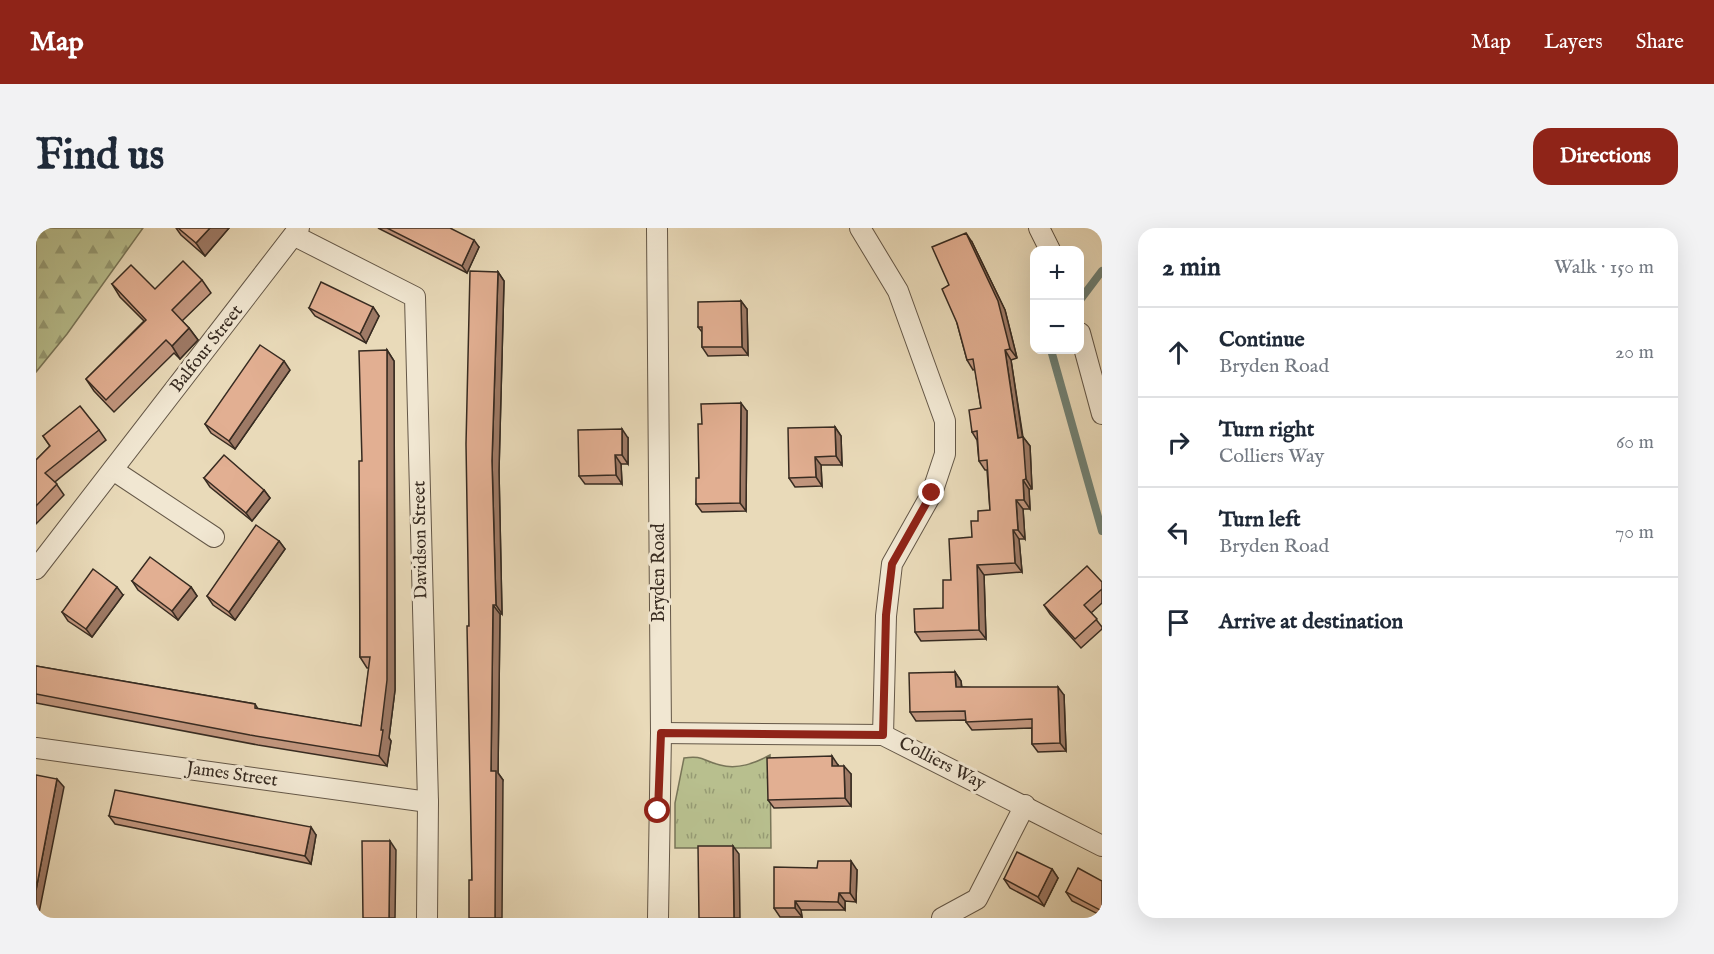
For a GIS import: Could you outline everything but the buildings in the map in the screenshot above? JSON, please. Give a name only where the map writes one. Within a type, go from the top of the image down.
[{"type":"street","name":"Bryden Road","points":[[657,228],[661,733],[658,918]]},
{"type":"street","points":[[860,228],[898,291],[945,421],[945,454],[932,493],[892,564],[886,615],[883,735]]},
{"type":"street","points":[[1039,228],[1048,246]]},
{"type":"street","name":"Balfour Street","points":[[36,569],[297,232]]},
{"type":"street","name":"Davidson Street","points":[[297,232],[415,297],[428,802],[427,918]]},
{"type":"street","points":[[1084,348],[1102,414]]},
{"type":"street","points":[[113,470],[214,537]]},
{"type":"street","name":"Colliers Way","points":[[661,733],[883,735],[1102,846]]},
{"type":"street","name":"James Street","points":[[36,748],[428,802]]},
{"type":"street","points":[[942,918],[976,899],[1025,806]]},
{"type":"green space","points":[[36,228],[143,228],[67,334],[36,372]]},
{"type":"green space","points":[[770,755],[771,848],[675,848],[675,803],[684,758],[699,758],[733,767],[752,763]]},
{"type":"waterway","points":[[1084,295],[1102,271]]},
{"type":"waterway","points":[[1052,354],[1102,531]]},
{"type":"route","points":[[658,811],[661,733],[883,735],[886,615],[892,564],[932,493]]}]
